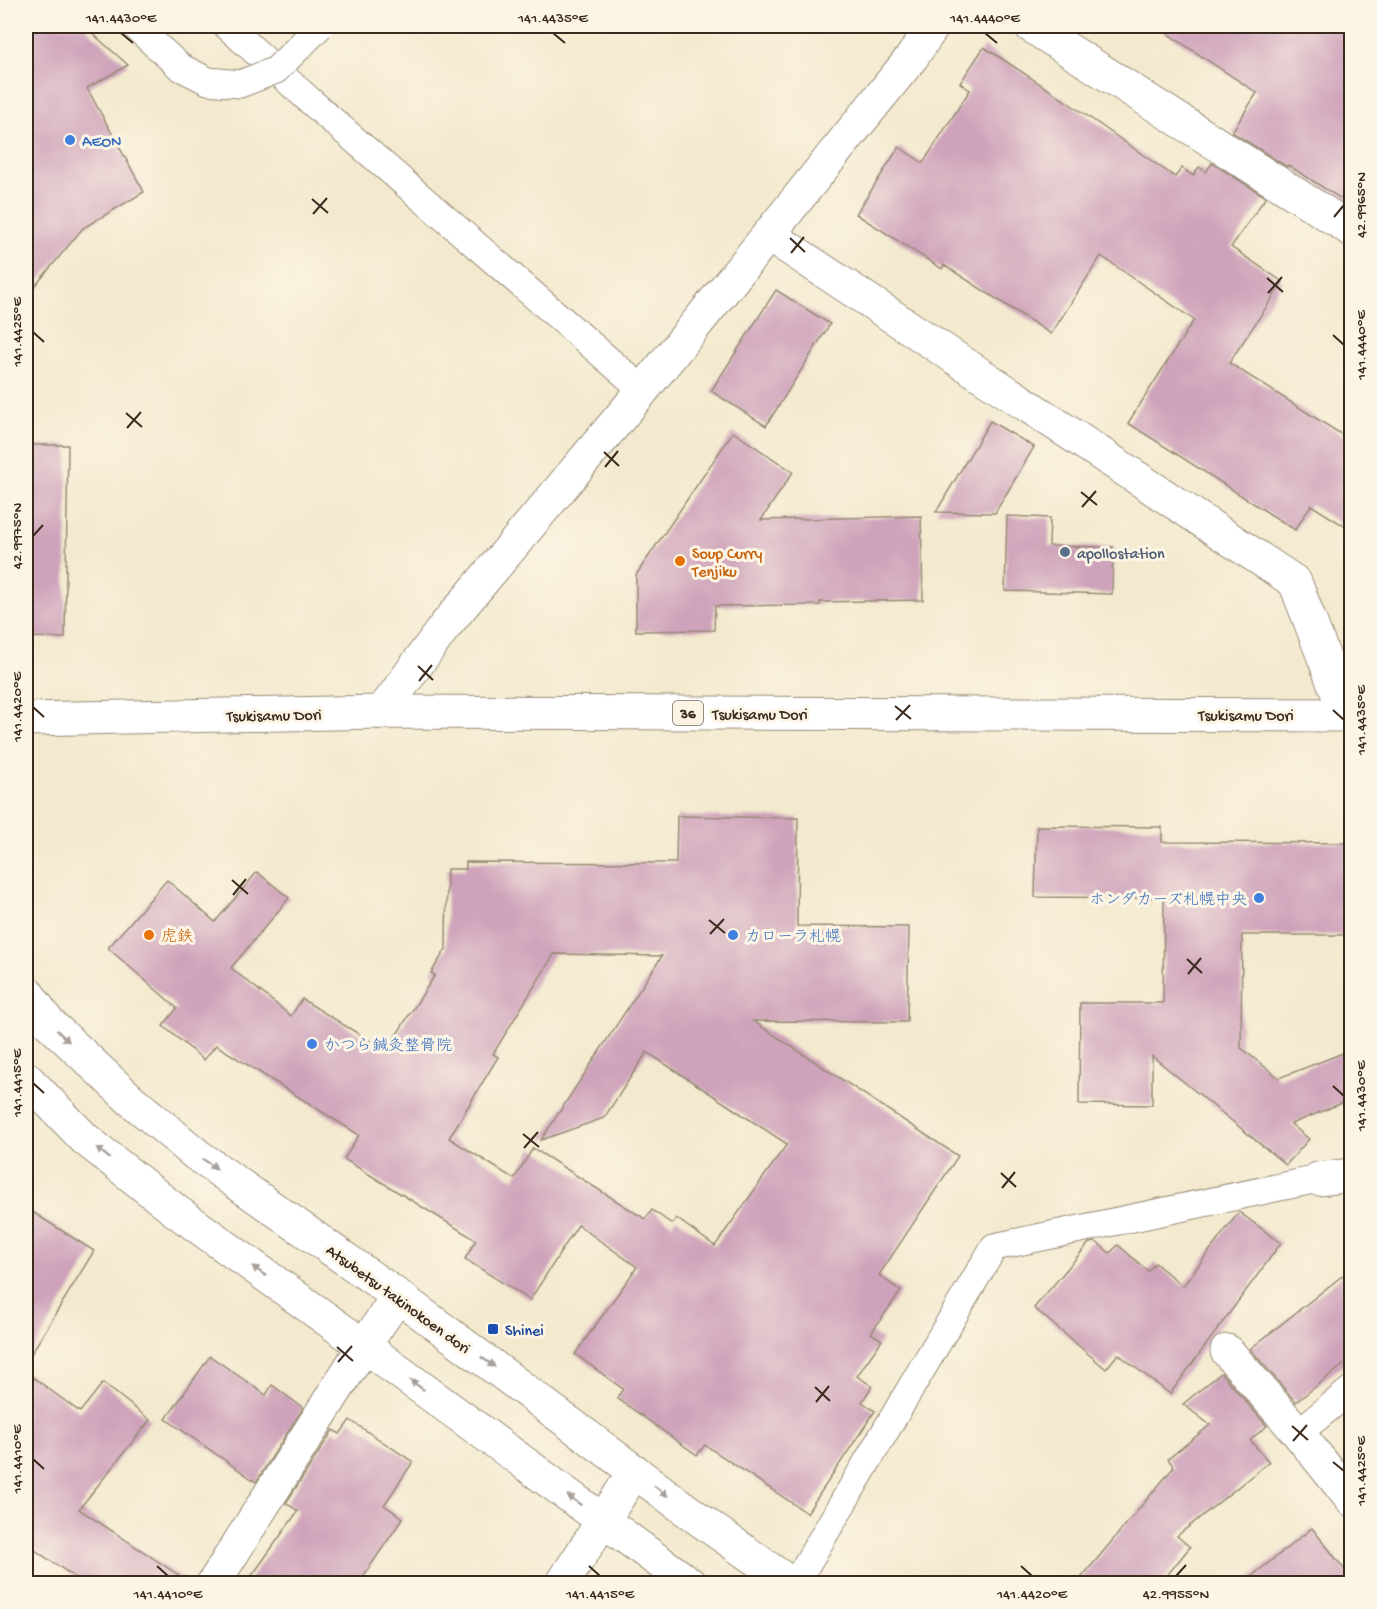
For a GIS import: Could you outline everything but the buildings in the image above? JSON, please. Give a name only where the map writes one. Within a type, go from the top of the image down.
[{"type":"main road","points":[[382,712],[445,626],[643,390],[912,57],[933,26]]},
{"type":"main road","points":[[1031,26],[1352,230]]},
{"type":"main road","points":[[769,235],[1295,582],[1349,715]]},
{"type":"main road","name":"Tsukisamu Dori","points":[[26,719],[382,712],[1349,715]]},
{"type":"main road","name":"Atsubetsu takinokoen dori","points":[[26,991],[48,1022],[131,1100],[189,1148],[398,1296],[700,1520],[793,1584]]},
{"type":"main road","points":[[26,1078],[85,1139],[176,1212],[690,1584]]},
{"type":"main road","points":[[1318,1179],[1352,1175]]},
{"type":"main road","points":[[213,1584],[398,1296]]},
{"type":"main road","points":[[1227,1351],[1352,1500]]},
{"type":"main road","points":[[562,1584],[635,1471]]},
{"type":"lane","points":[[135,26],[180,67],[208,81],[240,84],[276,70],[320,26]]},
{"type":"lane","points":[[227,26],[643,390]]},
{"type":"lane","points":[[793,1584],[994,1246],[1318,1179]]},
{"type":"lane","points":[[1298,1433],[1352,1389]]},
{"type":"place","name":"AEON","points":[[70,140]]},
{"type":"place","name":"apollostation","points":[[1065,552]]},
{"type":"place","name":"Soup Curry Tenjiku","points":[[680,561]]},
{"type":"place","name":"ホンダカーズ札幌中央","points":[[1259,898]]},
{"type":"place","name":"虎鉄","points":[[149,935]]},
{"type":"place","name":"カローラ札幌","points":[[733,935]]},
{"type":"place","name":"かつら鍼灸整骨院","points":[[312,1044]]},
{"type":"place","name":"Shinei","points":[[493,1329]]}]
